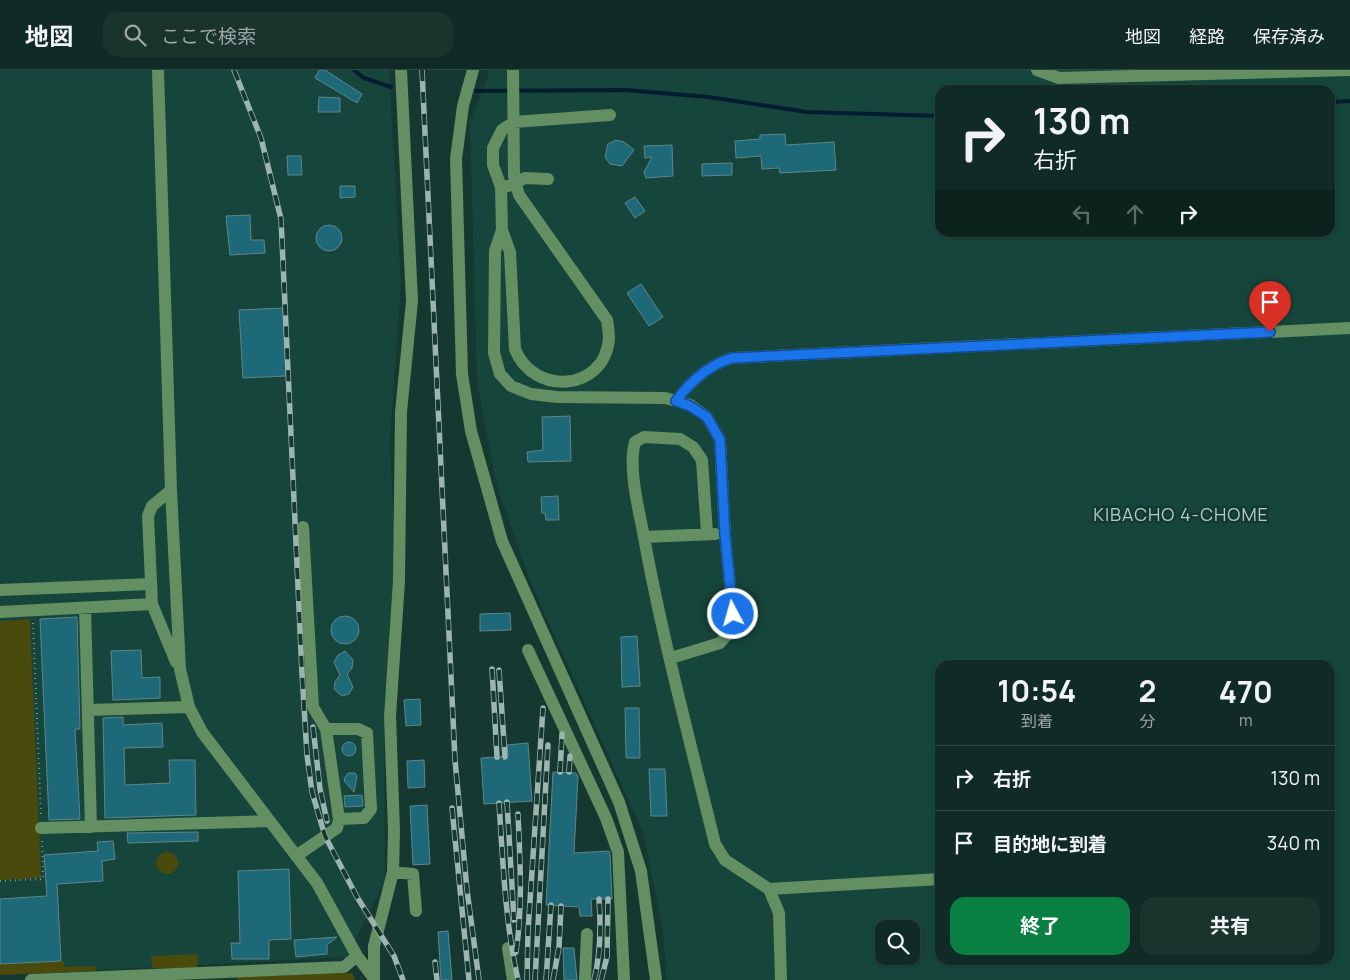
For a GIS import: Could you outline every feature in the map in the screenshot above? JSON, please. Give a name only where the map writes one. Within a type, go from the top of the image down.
[{"type":"street","points":[[158,70],[171,490],[180,669],[189,707],[202,732],[317,883],[357,956],[373,979]]},
{"type":"street","points":[[373,979],[374,946],[393,872],[394,831],[390,716],[399,581],[401,412],[412,301],[401,70]]},
{"type":"street","points":[[473,70],[462,106],[456,159],[462,374],[471,431],[485,488],[502,541],[619,802],[641,871],[656,980]]},
{"type":"street","points":[[513,70],[514,108],[514,122],[515,183],[519,194],[607,320],[609,340],[603,357],[583,379],[569,383],[535,374],[519,360],[515,350],[510,252],[502,230],[501,187],[493,165],[494,148],[502,130],[514,122],[610,114]]},
{"type":"street","points":[[1037,70],[1059,78],[1350,70]]},
{"type":"street","points":[[501,187],[525,178],[548,179]]},
{"type":"street","points":[[502,230],[495,251],[494,353],[500,374],[511,386],[531,394],[557,397],[665,398],[690,406],[707,417],[720,440],[725,535],[733,614],[730,631],[720,643],[671,658]]},
{"type":"street","points":[[676,401],[684,389],[717,363],[732,358],[1350,328]]},
{"type":"street","points":[[707,533],[702,460],[693,447],[680,439],[644,437],[635,442],[633,450],[637,499],[644,537],[715,844],[725,860],[769,889],[779,912],[781,980]]},
{"type":"street","points":[[171,490],[152,506],[148,516],[152,604],[157,620],[180,669]]},
{"type":"street","points":[[296,856],[337,828],[339,819],[326,729],[313,707],[303,527]]},
{"type":"street","points":[[644,537],[707,533],[725,535]]},
{"type":"street","points":[[0,590],[151,584]]},
{"type":"street","points":[[0,612],[152,604]]},
{"type":"street","points":[[85,608],[91,827]]},
{"type":"street","points":[[528,650],[606,818],[618,852],[624,980]]},
{"type":"street","points":[[88,710],[189,707]]},
{"type":"street","points":[[326,729],[358,728],[367,733],[371,809],[364,818],[339,819]]},
{"type":"street","points":[[41,828],[270,821]]},
{"type":"street","points":[[393,872],[413,874],[416,911]]},
{"type":"street","points":[[769,889],[935,879]]},
{"type":"street","points":[[587,934],[588,978]]},
{"type":"street","points":[[508,948],[513,980]]},
{"type":"street","points":[[31,980],[234,976],[344,967],[357,956]]},
{"type":"path","points":[[0,881],[43,879],[32,610]]},
{"type":"shaded area","points":[[0,70],[389,70],[401,285],[390,440],[396,582],[384,704],[385,880],[347,957],[0,975]]},
{"type":"shaded area","points":[[490,70],[1350,70],[1350,980],[667,980],[663,934],[644,835],[530,581],[496,483],[477,382],[470,122]]},
{"type":"shaded area","points":[[30,619],[41,878],[0,880],[0,621]]},
{"type":"shaded area","points":[[167,852],[175,855],[178,863],[175,871],[167,874],[159,871],[156,863],[159,855]]},
{"type":"shaded area","points":[[198,954],[197,969],[152,968],[151,956]]},
{"type":"shaded area","points":[[64,961],[65,967],[95,966],[96,971],[0,975],[0,964]]},
{"type":"shaded area","points":[[352,973],[355,980],[238,980],[237,977]]},
{"type":"building","points":[[319,70],[325,70],[362,94],[357,103],[315,78]]},
{"type":"building","points":[[319,97],[340,98],[340,112],[318,112]]},
{"type":"building","points":[[785,134],[786,145],[834,142],[836,170],[780,173],[779,168],[762,169],[761,156],[736,158],[735,141],[760,139],[760,135]]},
{"type":"building","points":[[616,140],[624,142],[634,150],[622,166],[610,164],[605,157],[608,144]]},
{"type":"building","points":[[672,145],[673,176],[646,178],[644,172],[652,157],[645,158],[644,146]]},
{"type":"building","points":[[287,156],[301,156],[302,175],[288,175]]},
{"type":"building","points":[[732,163],[732,175],[702,176],[702,164]]},
{"type":"building","points":[[340,186],[355,186],[355,197],[340,198]]},
{"type":"building","points":[[635,197],[645,211],[635,218],[625,203]]},
{"type":"building","points":[[250,215],[251,240],[264,240],[265,253],[230,255],[226,216]]},
{"type":"building","points":[[329,225],[338,229],[342,238],[338,247],[329,251],[320,247],[316,238],[320,229]]},
{"type":"building","points":[[641,284],[663,317],[649,326],[627,293]]},
{"type":"building","points":[[283,308],[286,376],[243,378],[239,310]]},
{"type":"building","points":[[570,416],[571,461],[528,462],[527,452],[543,450],[542,417]]},
{"type":"building","points":[[558,496],[559,520],[546,520],[545,513],[542,513],[541,497]]},
{"type":"building","points":[[510,613],[511,630],[480,631],[480,614]]},
{"type":"building","points":[[345,616],[355,620],[359,630],[355,640],[345,644],[335,640],[331,630],[335,620]]},
{"type":"building","points":[[77,617],[80,729],[75,729],[80,819],[49,820],[40,619]]},
{"type":"building","points":[[637,636],[640,686],[622,687],[621,637]]},
{"type":"building","points":[[141,650],[142,678],[160,677],[160,698],[113,700],[111,651]]},
{"type":"building","points":[[345,651],[353,660],[352,668],[347,674],[353,687],[349,694],[342,696],[334,689],[335,682],[340,675],[334,662],[338,655]]},
{"type":"building","points":[[420,699],[421,725],[406,726],[404,700]]},
{"type":"building","points":[[625,708],[639,708],[640,758],[626,758]]},
{"type":"building","points":[[123,717],[123,725],[162,723],[163,747],[124,748],[125,785],[170,783],[169,760],[195,760],[196,815],[105,818],[103,718]]},
{"type":"building","points":[[349,742],[354,744],[356,749],[354,754],[349,756],[344,754],[342,749],[344,744]]},
{"type":"building","points":[[528,743],[532,801],[484,804],[481,758],[508,756],[507,745]]},
{"type":"building","points":[[424,760],[425,787],[408,788],[407,761]]},
{"type":"building","points":[[649,769],[665,769],[667,816],[651,816]]},
{"type":"building","points":[[553,772],[576,773],[578,777],[574,853],[609,851],[610,854],[612,899],[591,899],[592,916],[580,916],[579,907],[546,905]]},
{"type":"building","points":[[348,773],[355,773],[357,776],[354,792],[344,779]]},
{"type":"building","points":[[362,795],[363,806],[345,807],[344,796]]},
{"type":"building","points":[[427,805],[430,864],[413,865],[410,806]]},
{"type":"building","points":[[198,832],[198,841],[128,843],[127,833]]},
{"type":"building","points":[[113,841],[115,859],[102,861],[103,881],[57,884],[61,961],[0,964],[0,899],[47,896],[44,855],[98,851],[97,842]]},
{"type":"building","points":[[289,869],[291,939],[269,940],[269,959],[232,959],[231,943],[240,943],[238,871]]},
{"type":"building","points":[[448,931],[452,980],[441,980],[438,932]]},
{"type":"building","points":[[337,937],[327,945],[327,954],[296,957],[294,940]]},
{"type":"building","points":[[563,948],[574,948],[577,980],[564,980]]},
{"type":"waterway","points":[[354,70],[364,78],[391,87]]},
{"type":"waterway","points":[[476,91],[626,90],[709,97],[807,112],[935,116]]},
{"type":"waterway","points":[[1335,102],[1350,101]]},
{"type":"railway","points":[[234,70],[261,138],[281,219],[302,673],[307,755],[312,792],[325,836],[357,897],[394,956],[403,980]]},
{"type":"railway","points":[[422,70],[455,760],[467,890],[479,980]]},
{"type":"railway","points":[[492,669],[497,757]]},
{"type":"railway","points":[[499,670],[505,757]]},
{"type":"railway","points":[[527,980],[528,931],[543,708]]},
{"type":"railway","points":[[313,727],[320,789],[327,821]]},
{"type":"railway","points":[[560,772],[562,734]]},
{"type":"railway","points":[[535,980],[548,745]]},
{"type":"railway","points":[[569,772],[570,756]]},
{"type":"railway","points":[[507,802],[514,920]]},
{"type":"railway","points":[[499,803],[507,914],[518,980]]},
{"type":"railway","points":[[452,808],[469,980]]},
{"type":"railway","points":[[516,952],[520,900],[518,814]]},
{"type":"railway","points":[[594,980],[600,940],[599,899]]},
{"type":"railway","points":[[601,980],[607,957],[608,899]]},
{"type":"railway","points":[[546,980],[551,905]]},
{"type":"railway","points":[[553,980],[559,947],[561,906]]},
{"type":"railway","points":[[435,962],[437,980]]},
{"type":"district","name":"KIBACHO 4-CHOME","points":[[1181,515]]},
{"type":"route","points":[[733,614],[725,535],[720,440],[707,417],[690,406],[676,401],[684,389],[717,363],[732,358],[1270,332]]}]
